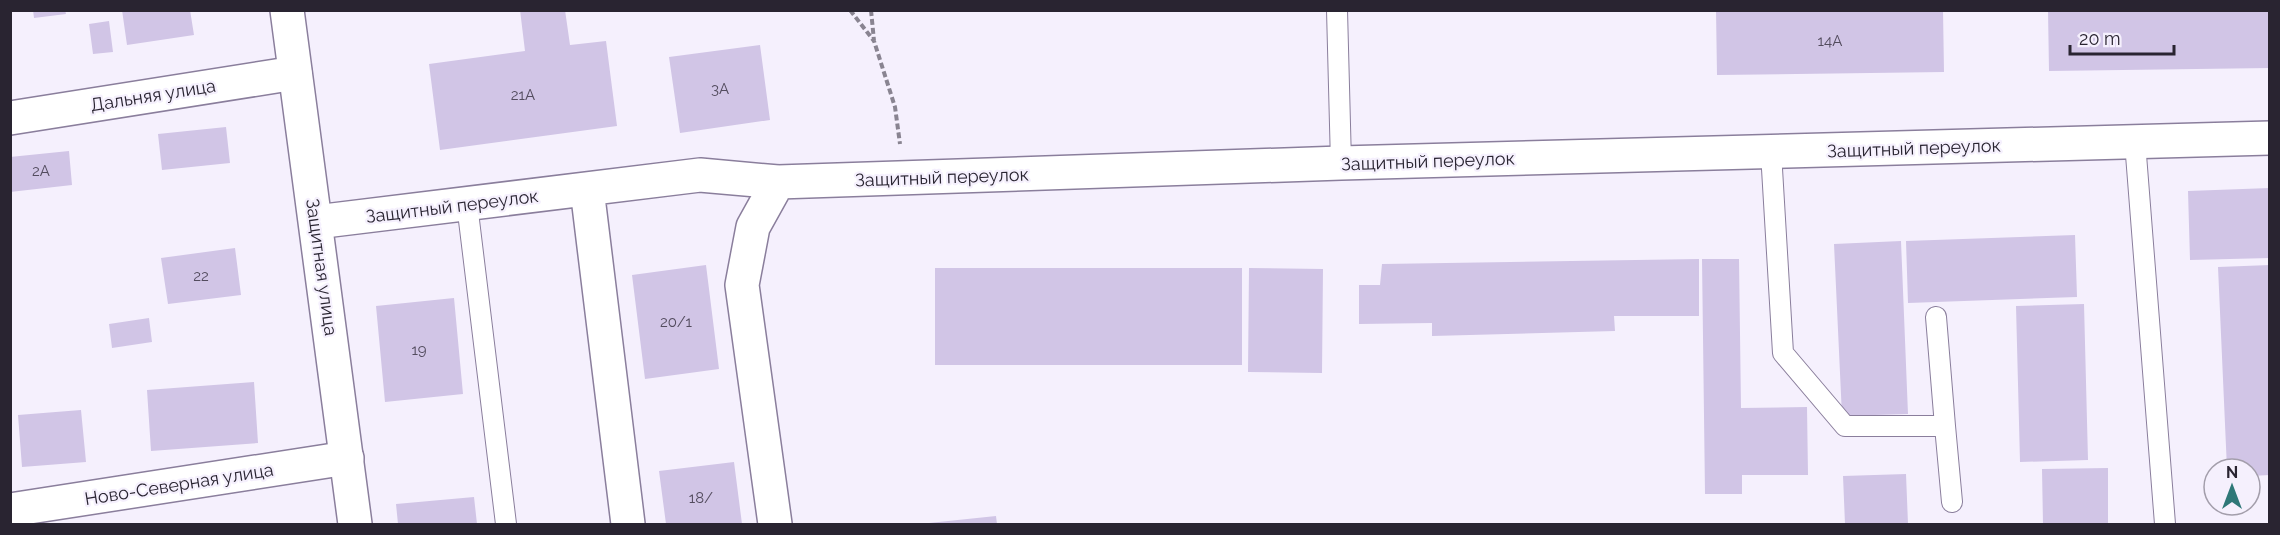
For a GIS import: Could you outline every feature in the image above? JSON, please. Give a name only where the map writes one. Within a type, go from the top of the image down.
[{"type":"street","name":"Защитная улица","points":[[287,10],[355,525]]},
{"type":"street","name":"Дальняя улица","points":[[10,118],[295,73]]},
{"type":"street","name":"Защитный переулок","points":[[316,222],[700,175],[778,182],[1341,163],[2270,138]]},
{"type":"street","points":[[775,525],[742,285],[753,227],[778,182]]},
{"type":"street","points":[[588,189],[628,525]]},
{"type":"street","name":"Ново-Северная улица","points":[[10,510],[347,458]]},
{"type":"lane","points":[[1337,10],[1341,163]]},
{"type":"lane","points":[[2135,142],[2165,525]]},
{"type":"lane","points":[[1772,152],[1783,353],[1845,426],[1945,426]]},
{"type":"lane","points":[[467,204],[506,525]]},
{"type":"lane","points":[[1936,317],[1952,502]]},
{"type":"path","points":[[850,10],[874,41]]},
{"type":"path","points":[[871,10],[874,41],[895,107],[905,178]]},
{"type":"building","points":[[33,10],[65,10],[66,14],[34,18]]},
{"type":"building","points":[[122,10],[190,10],[194,35],[127,45]]},
{"type":"building","points":[[520,10],[565,10],[570,45],[606,41],[617,126],[440,150],[429,64],[525,51]]},
{"type":"building","points":[[1716,10],[1943,10],[1944,72],[1717,75]]},
{"type":"building","points":[[2048,10],[2270,10],[2270,68],[2049,71]]},
{"type":"building","points":[[109,21],[113,52],[93,54],[89,24]]},
{"type":"building","points":[[760,45],[770,120],[680,133],[669,57]]},
{"type":"building","points":[[226,127],[230,163],[162,170],[158,134]]},
{"type":"building","points":[[69,151],[72,185],[10,192],[10,157]]},
{"type":"building","points":[[2270,188],[2270,258],[2190,260],[2188,191]]},
{"type":"building","points":[[2075,235],[2077,297],[1908,303],[1906,241]]},
{"type":"building","points":[[1901,241],[1908,414],[1842,416],[1834,244]]},
{"type":"building","points":[[235,248],[241,295],[168,304],[161,258]]},
{"type":"building","points":[[1699,259],[1699,316],[1614,316],[1615,331],[1432,336],[1432,323],[1359,324],[1359,285],[1380,285],[1382,264]]},
{"type":"building","points":[[1702,259],[1739,259],[1741,408],[1807,407],[1808,475],[1742,475],[1742,494],[1705,494]]},
{"type":"building","points":[[706,265],[719,369],[645,379],[632,275]]},
{"type":"building","points":[[2270,265],[2270,475],[2262,475],[2262,457],[2226,457],[2218,267]]},
{"type":"building","points":[[935,268],[1242,268],[1242,365],[935,365]]},
{"type":"building","points":[[1249,268],[1323,269],[1322,373],[1248,372]]},
{"type":"building","points":[[454,298],[463,394],[385,402],[376,306]]},
{"type":"building","points":[[2084,304],[2088,460],[2020,462],[2016,306]]},
{"type":"building","points":[[149,318],[152,342],[112,348],[109,324]]},
{"type":"building","points":[[254,382],[258,443],[151,451],[147,390]]},
{"type":"building","points":[[81,410],[86,462],[22,467],[18,415]]},
{"type":"building","points":[[734,462],[742,524],[666,524],[659,471]]},
{"type":"building","points":[[2108,468],[2108,524],[2043,524],[2042,469]]},
{"type":"building","points":[[1906,474],[1908,524],[1845,524],[1843,476]]},
{"type":"building","points":[[474,497],[477,524],[398,524],[396,504]]},
{"type":"building","points":[[996,516],[997,524],[929,524],[929,523]]}]
